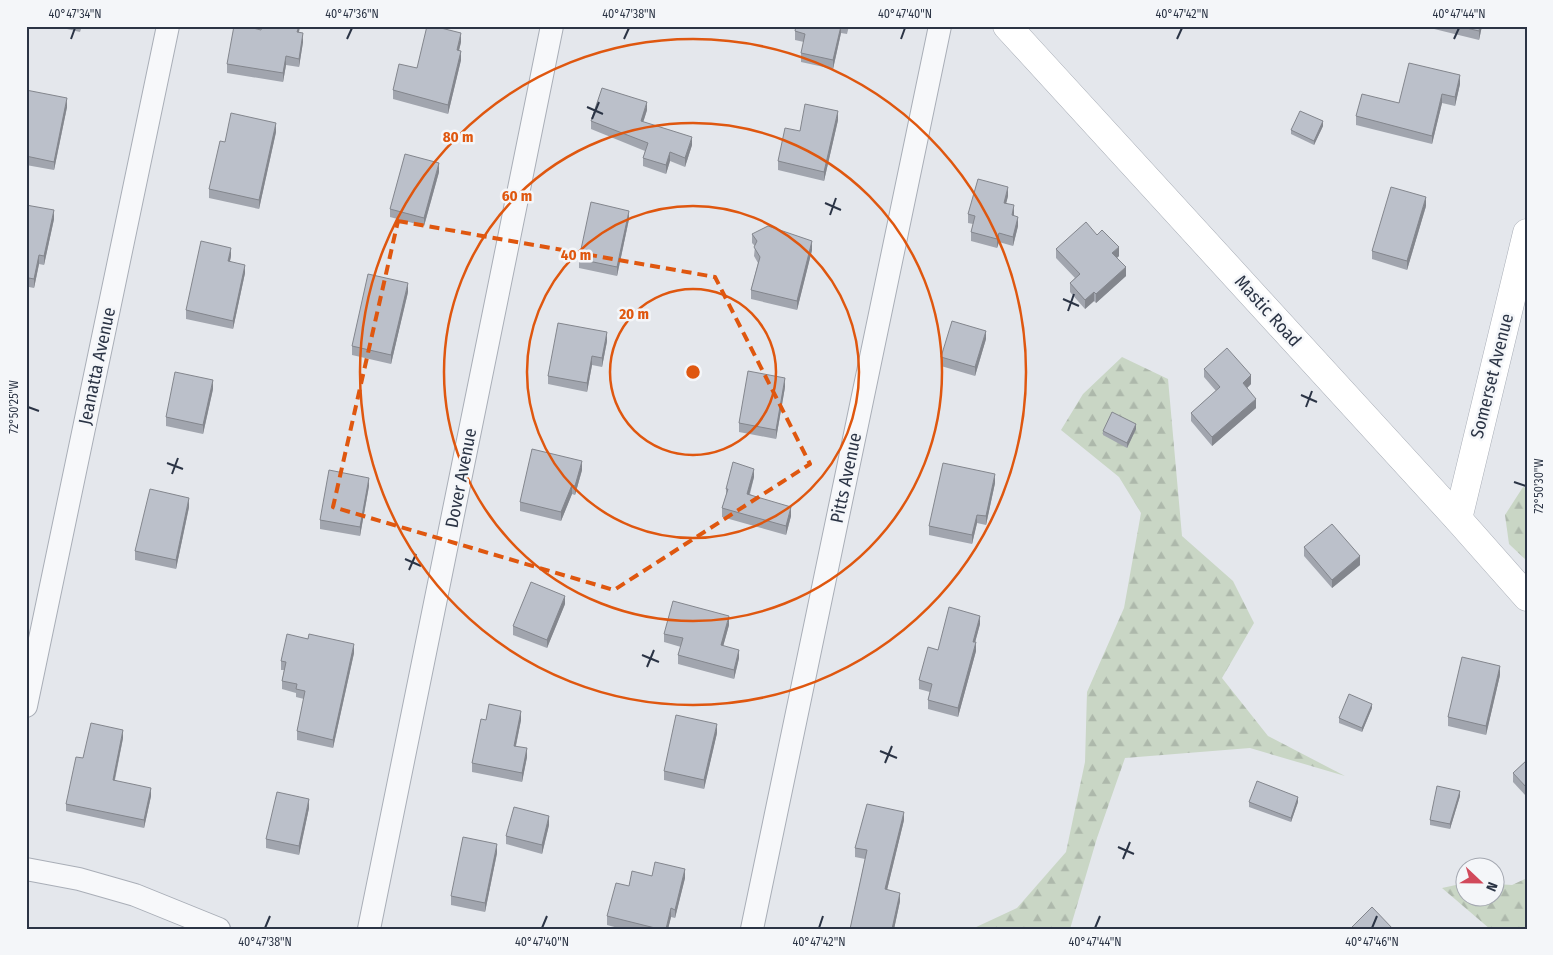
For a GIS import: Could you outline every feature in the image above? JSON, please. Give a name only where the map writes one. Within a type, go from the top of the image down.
[{"type":"main road","name":"Mastic Road","points":[[1007,26],[1458,519],[1527,597]]},
{"type":"main road","name":"Somerset Avenue","points":[[1458,519],[1527,233]]},
{"type":"street","name":"Jeanatta Avenue","points":[[26,706],[168,26]]},
{"type":"street","name":"Dover Avenue","points":[[369,929],[552,26]]},
{"type":"street","name":"Pitts Avenue","points":[[752,929],[940,26]]},
{"type":"street","points":[[26,869],[79,879],[135,895],[219,929]]},
{"type":"highlighted area","points":[[398,221],[715,277],[810,464],[614,590],[333,507]]},
{"type":"green space","points":[[1122,357],[1168,379],[1182,536],[1233,581],[1254,623],[1222,678],[1268,736],[1345,776],[1250,748],[1125,758],[1097,838],[1070,929],[972,929],[1017,908],[1066,852],[1085,762],[1087,692],[1124,608],[1141,513],[1119,477],[1061,430],[1083,394]]},
{"type":"green space","points":[[1523,487],[1527,488],[1527,561],[1509,544],[1505,515]]},
{"type":"green space","points":[[1527,878],[1527,929],[1490,929],[1465,908],[1506,908],[1506,885],[1512,885]]},
{"type":"green space","points":[[1456,885],[1456,900],[1442,888]]},
{"type":"building","points":[[234,26],[245,26],[261,30],[262,26],[299,26],[297,32],[303,33],[299,59],[286,56],[283,73],[227,64]]},
{"type":"building","points":[[427,26],[461,33],[457,50],[461,51],[448,105],[393,90],[399,64],[417,68]]},
{"type":"building","points":[[796,26],[841,26],[833,60],[801,53],[805,34],[795,31]]},
{"type":"building","points":[[1458,26],[1480,26],[1479,31]]},
{"type":"building","points":[[1409,63],[1460,75],[1455,97],[1442,94],[1432,136],[1356,116],[1362,94],[1399,103]]},
{"type":"building","points":[[602,88],[647,102],[641,121],[692,137],[685,158],[670,152],[666,165],[643,158],[648,143],[591,121]]},
{"type":"building","points":[[26,90],[67,98],[54,162],[26,156],[26,131],[28,123],[26,123]]},
{"type":"building","points":[[805,104],[838,111],[824,172],[778,161],[785,128],[800,131]]},
{"type":"building","points":[[1300,111],[1323,121],[1314,141],[1291,130]]},
{"type":"building","points":[[231,113],[276,123],[259,200],[209,189],[220,141],[225,142]]},
{"type":"building","points":[[405,154],[439,163],[424,218],[390,209]]},
{"type":"building","points":[[978,179],[1008,187],[1004,203],[1014,205],[1012,215],[1018,217],[1013,237],[999,233],[997,239],[971,232],[975,216],[968,214]]},
{"type":"building","points":[[1391,187],[1426,197],[1407,261],[1372,251]]},
{"type":"building","points":[[591,202],[629,211],[617,267],[579,259]]},
{"type":"building","points":[[26,205],[54,210],[44,256],[39,255],[34,279],[29,278],[26,288]]},
{"type":"building","points":[[1086,222],[1097,235],[1102,230],[1119,247],[1112,253],[1126,267],[1096,294],[1094,292],[1085,300],[1070,283],[1080,274],[1056,249]]},
{"type":"building","points":[[768,226],[812,241],[797,301],[751,290],[760,257],[754,247],[757,241],[752,234]]},
{"type":"building","points":[[201,241],[231,248],[228,261],[245,265],[233,321],[186,310]]},
{"type":"building","points":[[368,274],[408,283],[391,355],[352,346]]},
{"type":"building","points":[[952,321],[986,331],[975,367],[941,357]]},
{"type":"building","points":[[558,323],[607,332],[602,358],[592,356],[587,383],[548,376]]},
{"type":"building","points":[[1227,348],[1251,375],[1243,383],[1256,399],[1212,437],[1191,413],[1220,387],[1204,369]]},
{"type":"building","points":[[748,371],[785,378],[776,430],[739,423]]},
{"type":"building","points":[[175,372],[213,380],[203,425],[166,417]]},
{"type":"building","points":[[1112,412],[1136,424],[1127,443],[1103,431]]},
{"type":"building","points":[[532,449],[582,461],[575,486],[572,485],[561,512],[520,502]]},
{"type":"building","points":[[733,462],[754,469],[747,494],[791,507],[786,526],[722,508]]},
{"type":"building","points":[[943,463],[995,474],[986,516],[977,515],[972,535],[929,526]]},
{"type":"building","points":[[329,470],[369,478],[360,527],[320,520]]},
{"type":"building","points":[[150,489],[189,498],[176,560],[135,551]]},
{"type":"building","points":[[1332,524],[1360,556],[1332,580],[1304,547]]},
{"type":"building","points":[[531,582],[565,596],[547,640],[513,626]]},
{"type":"building","points":[[673,601],[729,616],[721,645],[739,650],[734,670],[678,655],[683,638],[664,634]]},
{"type":"building","points":[[949,607],[980,616],[973,642],[976,642],[958,708],[928,700],[932,684],[919,680],[928,647],[938,650]]},
{"type":"building","points":[[287,634],[308,639],[309,634],[354,644],[333,740],[297,731],[305,691],[296,689],[297,684],[282,681],[286,662],[281,661]]},
{"type":"building","points":[[1462,657],[1500,666],[1486,726],[1448,717]]},
{"type":"building","points":[[1349,694],[1372,704],[1362,728],[1339,718]]},
{"type":"building","points":[[489,704],[521,711],[514,746],[527,748],[522,773],[472,763],[481,719],[486,720]]},
{"type":"building","points":[[676,715],[717,724],[704,780],[664,771]]},
{"type":"building","points":[[91,723],[123,730],[113,780],[151,788],[144,820],[66,804],[76,757],[83,758]]},
{"type":"building","points":[[1527,760],[1527,788],[1513,773]]},
{"type":"building","points":[[1257,781],[1298,797],[1291,818],[1249,802]]},
{"type":"building","points":[[1437,786],[1460,791],[1450,824],[1430,820]]},
{"type":"building","points":[[277,792],[309,799],[299,846],[266,839]]},
{"type":"building","points":[[867,804],[904,812],[885,889],[900,893],[892,929],[850,929],[867,850],[855,848]]},
{"type":"building","points":[[514,807],[549,816],[542,845],[506,836]]},
{"type":"building","points":[[463,837],[497,844],[485,903],[451,896]]},
{"type":"building","points":[[655,862],[685,869],[675,910],[671,908],[666,929],[659,929],[607,916],[616,883],[629,886],[632,871],[652,876]]},
{"type":"building","points":[[1372,907],[1393,929],[1350,929]]}]
